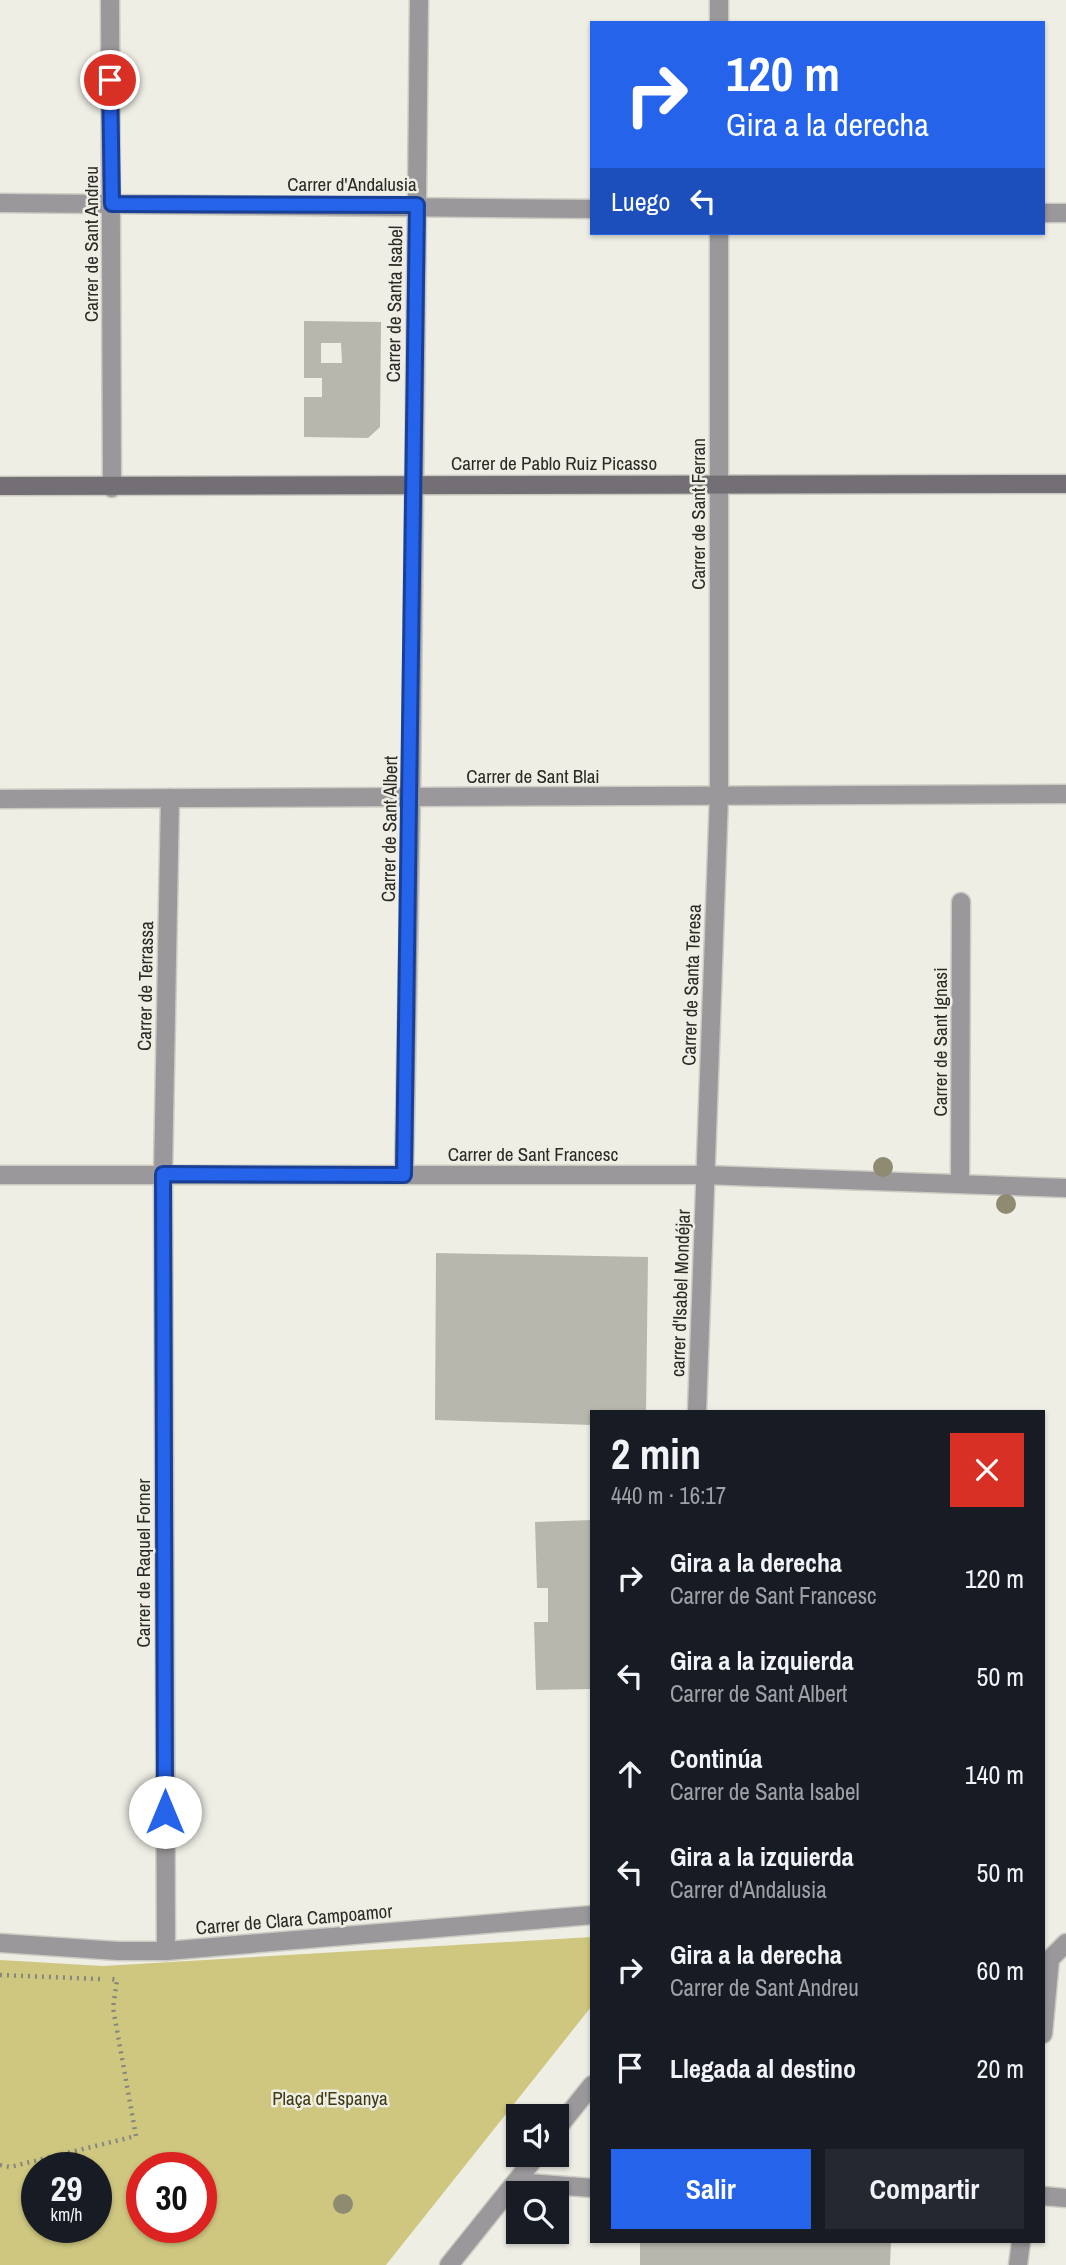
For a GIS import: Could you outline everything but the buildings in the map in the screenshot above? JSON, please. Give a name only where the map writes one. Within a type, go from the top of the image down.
[{"type":"street","name":"Carrer de Sant Andreu","points":[[110,0],[112,488]]},
{"type":"street","name":"Carrer de Santa Isabel","points":[[412,484],[419,0]]},
{"type":"street","points":[[719,0],[719,21]]},
{"type":"street","name":"Carrer d'Andalusia","points":[[0,203],[417,205],[590,209]]},
{"type":"street","points":[[1045,213],[1066,213]]},
{"type":"street","name":"Carrer de Sant Ferran","points":[[719,235],[719,796]]},
{"type":"street","name":"Carrer de Pablo Ruiz Picasso","points":[[0,486],[112,488],[412,484],[1066,484]]},
{"type":"street","name":"Carrer de Sant Albert","points":[[404,1175],[411,797],[412,484]]},
{"type":"street","name":"Carrer de Sant Blai","points":[[0,799],[1066,794]]},
{"type":"street","name":"Carrer de Santa Teresa","points":[[705,1175],[719,796]]},
{"type":"street","name":"Carrer de Terrassa","points":[[163,1174],[170,798]]},
{"type":"street","name":"Carrer de Sant Ignasi","points":[[960,1183],[961,902]]},
{"type":"street","name":"Carrer de Raquel Forner","points":[[163,1174],[166,1951]]},
{"type":"street","name":"Carrer de Sant Francesc","points":[[0,1175],[705,1175],[1066,1188]]},
{"type":"street","name":"carrer d'Isabel Mondéjar","points":[[698,1410],[705,1175]]},
{"type":"street","name":"Carrer de Clara Campoamor","points":[[0,1943],[118,1951],[166,1951],[590,1915]]},
{"type":"street","points":[[1045,1996],[1047,1959],[1066,1943]]},
{"type":"street","points":[[569,2114],[590,2088]]},
{"type":"street","points":[[517,2181],[528,2167]]},
{"type":"street","points":[[569,2186],[590,2188]]},
{"type":"street","points":[[449,2265],[506,2194]]},
{"type":"street","points":[[1045,2196],[1066,2198]]},
{"type":"street","points":[[1018,2265],[1021,2243]]},
{"type":"path","points":[[0,1975],[117,1980],[113,2008],[136,2136],[10,2167],[0,2165]]},
{"type":"green space","name":"Plaça d'Espanya","points":[[590,1937],[590,2008],[514,2104],[506,2104],[506,2114],[386,2265],[0,2265],[0,1960],[103,1966]]},
{"type":"route","points":[[110,80],[112,204],[417,205],[404,1175],[163,1174],[165,1812]]}]
